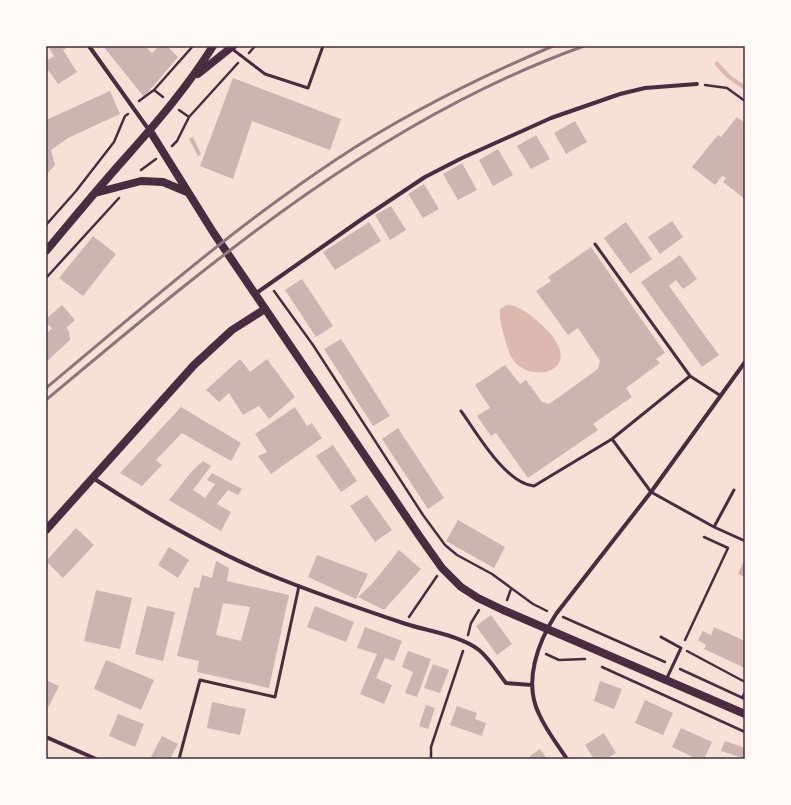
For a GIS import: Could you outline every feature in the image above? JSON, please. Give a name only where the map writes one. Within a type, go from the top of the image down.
[{"type":"main road","points":[[46,251],[150,131],[193,78],[213,46]]},
{"type":"main road","points":[[193,78],[232,47]]},
{"type":"main road","points":[[150,131],[187,192],[265,309],[442,568],[461,588],[484,601],[546,629],[745,714]]},
{"type":"main road","points":[[95,193],[141,181],[163,182],[187,192]]},
{"type":"main road","points":[[46,530],[194,365],[232,330],[265,309]]},
{"type":"street","points":[[89,46],[150,131]]},
{"type":"street","points":[[255,294],[425,177],[462,158],[551,118],[620,94],[645,88],[697,84]]},
{"type":"street","points":[[567,759],[538,713],[532,685],[534,668],[546,629],[651,492],[745,362]]},
{"type":"street","points":[[93,478],[146,513],[205,545],[263,572],[299,586],[405,624],[466,642],[480,651],[506,683],[532,685]]},
{"type":"street","points":[[46,737],[96,759]]},
{"type":"lane","points":[[232,47],[265,74],[308,88],[323,46]]},
{"type":"lane","points":[[595,244],[690,376],[721,396]]},
{"type":"lane","points":[[461,411],[494,458],[526,485],[534,486],[612,439],[690,376]]},
{"type":"lane","points":[[612,439],[651,492],[714,527],[745,541]]},
{"type":"lane","points":[[714,527],[734,490]]},
{"type":"lane","points":[[179,759],[200,680],[275,697],[299,586]]},
{"type":"lane","points":[[661,637],[681,648],[666,680]]},
{"type":"path","points":[[140,101],[154,90],[193,46]]},
{"type":"path","points":[[141,181],[141,169],[164,154],[178,141],[188,117],[255,46]]},
{"type":"path","points":[[697,84],[727,88],[745,101]]},
{"type":"path","points":[[46,225],[76,191],[114,142],[125,116]]},
{"type":"path","points":[[46,278],[120,197]]},
{"type":"path","points":[[269,284],[313,345],[423,514],[445,545],[462,558],[492,574],[533,604],[744,698],[745,692]]},
{"type":"path","points":[[704,537],[728,548],[681,648],[745,682]]},
{"type":"path","points":[[405,624],[442,568]]},
{"type":"path","points":[[431,759],[431,747],[471,624],[484,601]]},
{"type":"path","points":[[539,650],[559,660],[584,658],[590,661]]},
{"type":"path","points":[[598,664],[745,732]]},
{"type":"shaded area","points":[[507,305],[517,307],[532,317],[545,328],[557,342],[561,354],[559,363],[552,369],[543,372],[533,372],[523,368],[512,359],[502,328],[500,316],[500,309]]},
{"type":"building","points":[[48,46],[70,46],[63,50],[77,72],[58,84],[46,67],[46,61],[54,56]]},
{"type":"building","points":[[103,46],[145,46],[152,53],[159,46],[167,46],[178,57],[144,97]]},
{"type":"building","points":[[233,78],[341,119],[330,150],[252,121],[233,179],[200,166]]},
{"type":"building","points":[[110,91],[120,114],[68,138],[51,150],[55,165],[46,175],[46,120]]},
{"type":"building","points":[[737,117],[745,123],[745,199],[723,182],[726,178],[722,176],[715,185],[692,167],[718,135],[721,137]]},
{"type":"building","points":[[575,121],[587,142],[566,154],[554,133]]},
{"type":"building","points":[[536,135],[550,159],[531,169],[517,146]]},
{"type":"building","points":[[193,137],[201,154],[198,156],[189,139]]},
{"type":"building","points":[[498,149],[513,175],[493,186],[479,160]]},
{"type":"building","points":[[462,163],[477,190],[458,200],[443,174]]},
{"type":"building","points":[[424,184],[439,209],[423,218],[408,194]]},
{"type":"building","points":[[391,206],[406,230],[390,240],[375,215]]},
{"type":"building","points":[[672,221],[683,237],[660,254],[648,237]]},
{"type":"building","points":[[369,222],[381,241],[335,270],[323,252]]},
{"type":"building","points":[[626,222],[652,259],[630,274],[604,238]]},
{"type":"building","points":[[93,236],[116,254],[83,296],[59,278]]},
{"type":"building","points":[[591,247],[665,353],[656,359],[660,363],[626,388],[632,397],[593,424],[598,430],[528,478],[496,433],[491,436],[477,416],[490,408],[475,385],[505,365],[520,384],[526,380],[542,402],[549,404],[598,369],[600,361],[578,328],[568,335],[536,291],[551,281],[548,277]]},
{"type":"building","points":[[680,255],[697,279],[683,289],[676,280],[669,286],[719,355],[702,367],[641,282]]},
{"type":"building","points":[[302,279],[333,326],[316,337],[285,290]]},
{"type":"building","points":[[62,305],[75,320],[66,328],[69,331],[70,340],[46,362],[46,334],[52,328],[46,323],[46,319]]},
{"type":"building","points":[[341,339],[390,416],[373,426],[324,349]]},
{"type":"building","points":[[240,359],[250,372],[267,359],[295,397],[269,419],[259,406],[243,415],[229,393],[219,402],[206,390]]},
{"type":"building","points":[[181,407],[241,443],[231,461],[182,433],[156,460],[162,465],[142,486],[120,473]]},
{"type":"building","points":[[295,407],[307,426],[312,423],[322,438],[271,474],[258,456],[267,452],[255,434]]},
{"type":"building","points":[[398,428],[444,498],[428,509],[382,439]]},
{"type":"building","points":[[333,445],[357,481],[341,492],[316,456]]},
{"type":"building","points":[[203,461],[211,466],[193,490],[205,498],[215,484],[207,480],[212,473],[242,489],[238,495],[228,490],[217,504],[231,512],[221,531],[169,500],[192,471]]},
{"type":"building","points":[[367,495],[392,530],[375,542],[350,506]]},
{"type":"building","points":[[458,520],[505,547],[494,568],[446,541]]},
{"type":"building","points":[[76,528],[94,545],[63,578],[46,561]]},
{"type":"building","points":[[169,547],[189,560],[178,578],[158,565]]},
{"type":"building","points":[[399,550],[421,569],[384,610],[358,597],[372,584]]},
{"type":"building","points":[[317,555],[368,574],[356,599],[308,577]]},
{"type":"building","points":[[745,559],[745,577],[738,574]]},
{"type":"building","points":[[216,561],[229,568],[227,581],[289,595],[269,688],[197,672],[199,661],[177,656],[194,587],[199,588],[202,575],[212,578]],"holes":[[[223,603],[250,607],[241,641],[216,635]]]},
{"type":"building","points":[[96,590],[132,598],[120,649],[84,641]]},
{"type":"building","points":[[147,606],[175,612],[163,661],[135,654]]},
{"type":"building","points":[[315,606],[354,622],[346,642],[307,627]]},
{"type":"building","points":[[491,615],[512,644],[497,655],[476,626]]},
{"type":"building","points":[[365,627],[402,641],[394,661],[385,658],[376,678],[392,685],[384,704],[360,694],[377,654],[357,648]]},
{"type":"building","points":[[714,627],[745,641],[745,668],[704,649],[706,645],[698,640],[703,631],[711,635]]},
{"type":"building","points":[[408,651],[431,659],[417,697],[405,693],[413,672],[402,667]]},
{"type":"building","points":[[106,660],[154,680],[141,710],[94,689]]},
{"type":"building","points":[[433,664],[449,670],[440,693],[424,688]]},
{"type":"building","points":[[46,680],[59,686],[49,706],[46,705]]},
{"type":"building","points":[[600,681],[622,689],[614,709],[594,701]]},
{"type":"building","points":[[645,700],[673,713],[663,735],[635,723]]},
{"type":"building","points":[[212,702],[246,709],[240,735],[207,728]]},
{"type":"building","points":[[426,705],[435,708],[428,729],[419,726]]},
{"type":"building","points":[[457,706],[477,713],[475,719],[486,723],[482,736],[450,725]]},
{"type":"building","points":[[118,714],[144,724],[135,747],[109,736]]},
{"type":"building","points":[[681,728],[712,742],[704,759],[697,759],[672,747]]},
{"type":"building","points":[[604,733],[616,753],[606,759],[594,759],[585,745]]},
{"type":"building","points":[[162,736],[178,744],[170,759],[150,759]]},
{"type":"building","points":[[725,741],[745,748],[745,759],[721,751]]},
{"type":"building","points":[[540,749],[547,759],[526,759]]},
{"type":"waterway","points":[[717,64],[728,76],[745,88]]},
{"type":"railway","points":[[46,388],[188,269],[261,212],[337,159],[415,112],[497,71],[553,46]]},
{"type":"railway","points":[[46,400],[234,247],[300,199],[367,154],[436,113],[509,77],[584,46]]}]
